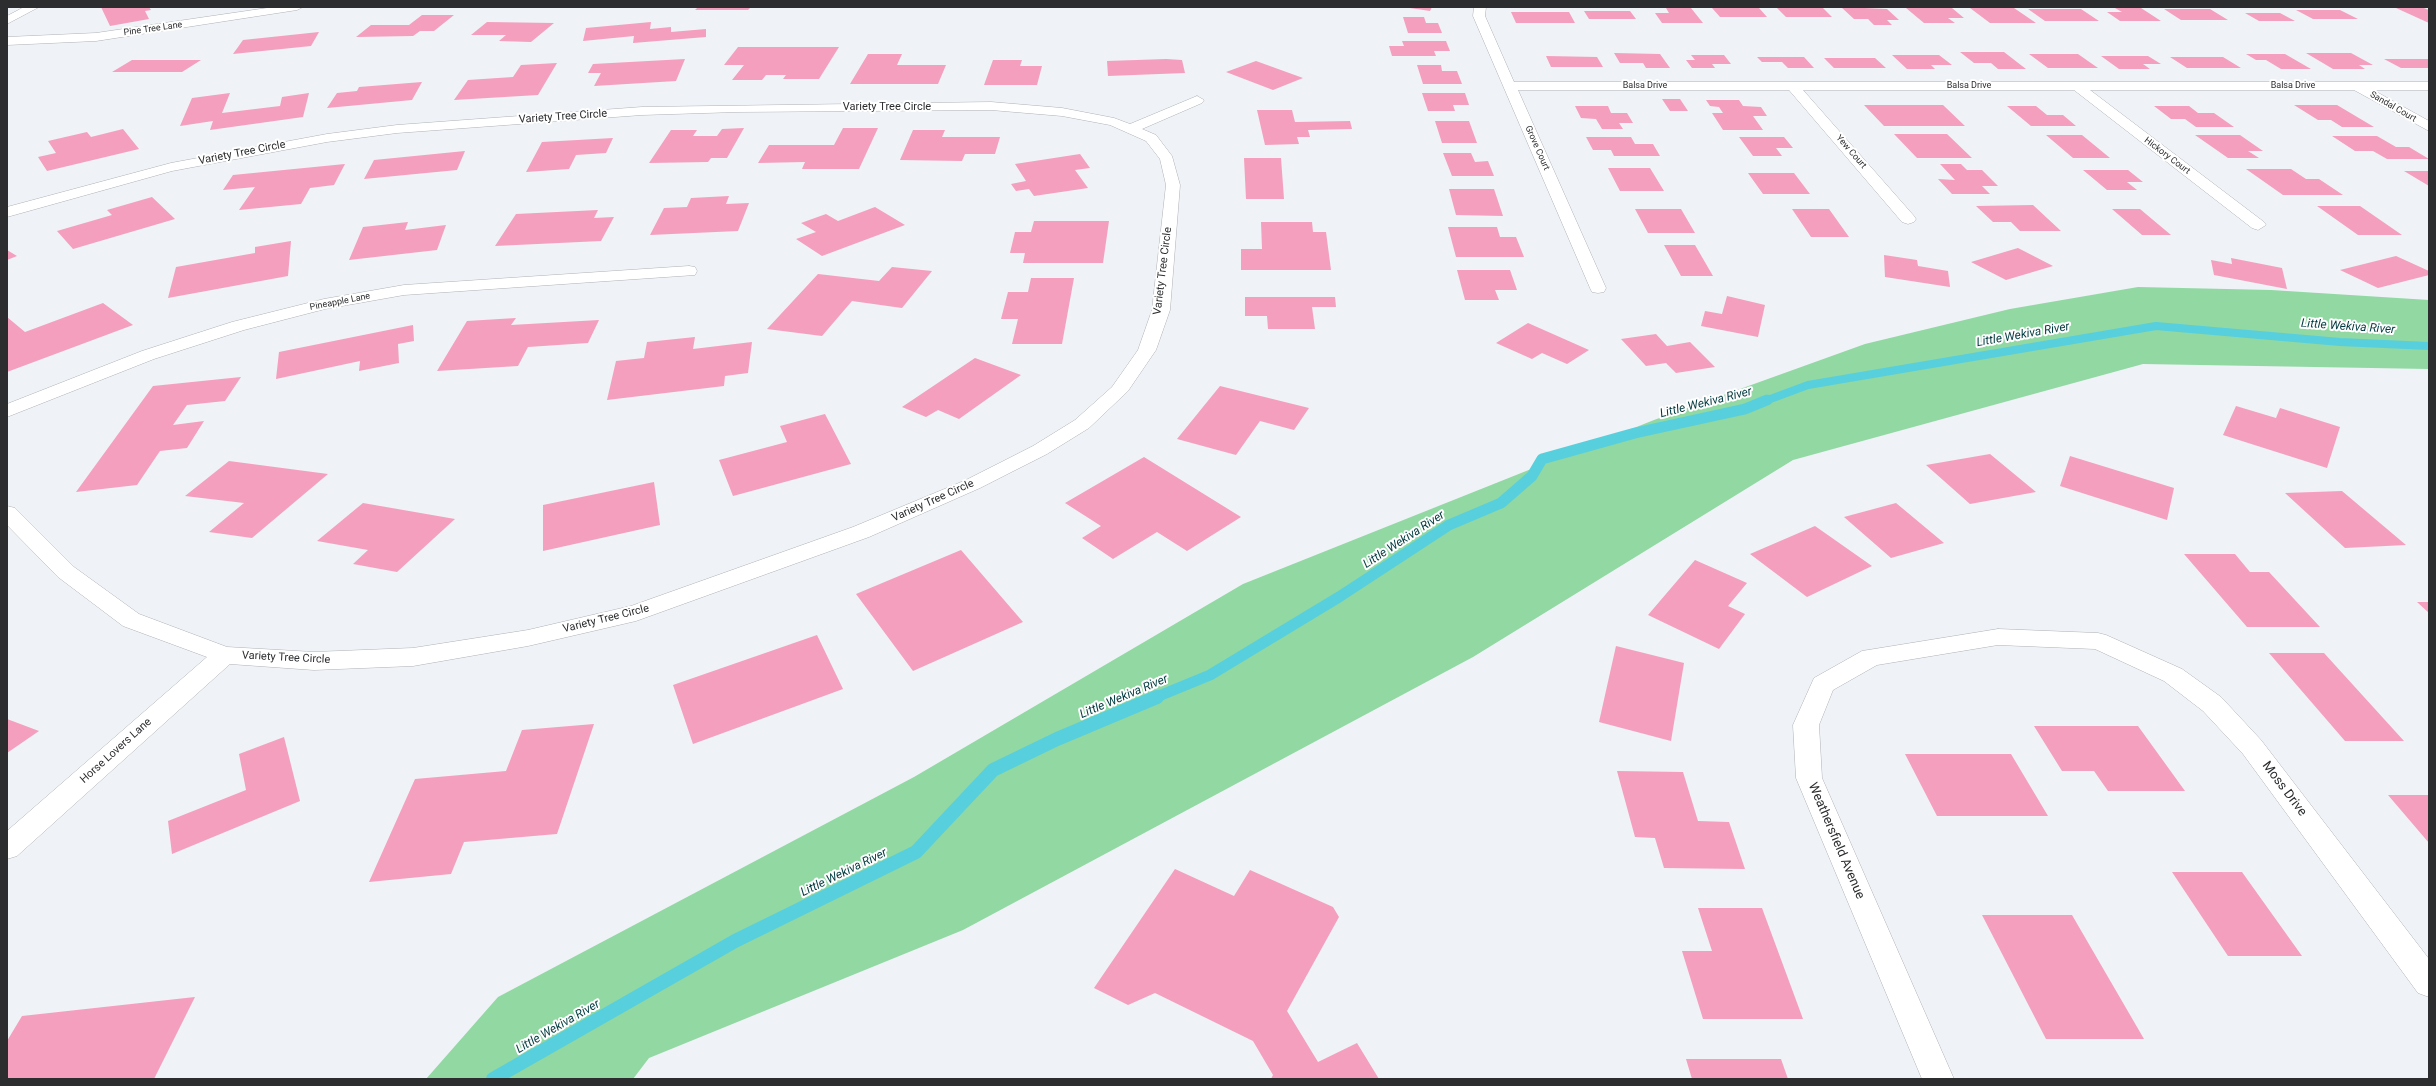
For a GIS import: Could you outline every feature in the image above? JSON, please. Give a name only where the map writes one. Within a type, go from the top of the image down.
[{"type":"street","points":[[7,21],[33,7]]},
{"type":"street","name":"Pine Tree Lane","points":[[7,41],[96,37],[297,7]]},
{"type":"street","name":"Grove Court","points":[[1480,7],[1479,16],[1598,288]]},
{"type":"street","name":"Balsa Drive","points":[[1510,86],[2429,86]]},
{"type":"street","name":"Yew Court","points":[[1793,86],[1908,219]]},
{"type":"street","name":"Hickory Court","points":[[2077,86],[2258,225]]},
{"type":"street","name":"Sandal Court","points":[[2357,86],[2429,127]]},
{"type":"street","points":[[1130,129],[1197,100]]},
{"type":"street","name":"Variety Tree Circle","points":[[7,212],[105,184],[248,151],[327,138],[421,127],[642,111],[737,108],[991,106],[1062,112],[1114,122],[1151,138],[1166,159],[1173,185],[1161,310],[1147,350],[1119,391],[1082,424],[1040,450],[973,484],[861,532],[636,613],[528,638],[413,656],[314,661],[225,655],[131,620],[66,572],[7,512]]},
{"type":"street","name":"Pineapple Lane","points":[[7,411],[148,355],[238,326],[324,304],[404,290],[689,271]]},
{"type":"street","name":"Weathersfield Avenue","points":[[1938,1079],[1809,778],[1806,724],[1822,684],[1871,656],[1998,637],[2098,641]]},
{"type":"street","name":"Moss Drive","points":[[2098,641],[2173,675],[2212,704],[2252,748],[2429,982]]},
{"type":"street","name":"Horse Lovers Lane","points":[[7,848],[225,655]]},
{"type":"green space","points":[[2138,287],[2271,290],[2429,300],[2429,369],[2143,364],[1793,460],[1473,657],[963,930],[649,1058],[633,1079],[426,1079],[498,997],[914,777],[1243,584],[1654,420],[1865,344],[2010,309]]},
{"type":"building","points":[[101,7],[149,7],[151,10],[145,11],[149,19],[110,26]]},
{"type":"building","points":[[698,7],[751,7],[748,10],[695,10]]},
{"type":"building","points":[[1403,7],[1432,7],[1430,11]]},
{"type":"building","points":[[1841,7],[1887,9],[1899,20],[1887,20],[1892,25],[1874,25],[1868,19],[1854,19]]},
{"type":"building","points":[[1666,8],[1691,8],[1703,23],[1662,23],[1655,13],[1669,13]]},
{"type":"building","points":[[1712,8],[1759,8],[1767,17],[1720,17]]},
{"type":"building","points":[[1777,8],[1823,8],[1832,17],[1786,17]]},
{"type":"building","points":[[1906,8],[1952,8],[1964,18],[1948,18],[1955,23],[1924,23]]},
{"type":"building","points":[[1970,8],[2014,8],[2036,23],[1990,23]]},
{"type":"building","points":[[2115,8],[2141,8],[2161,21],[2120,21],[2107,12],[2122,12]]},
{"type":"building","points":[[2396,8],[2424,8],[2429,10],[2429,23]]},
{"type":"building","points":[[2028,9],[2081,9],[2099,21],[2045,21]]},
{"type":"building","points":[[2164,9],[2210,9],[2228,20],[2181,20]]},
{"type":"building","points":[[2296,10],[2340,10],[2358,19],[2313,19]]},
{"type":"building","points":[[1584,11],[1630,11],[1636,19],[1589,19]]},
{"type":"building","points":[[1511,12],[1569,12],[1575,23],[1516,23]]},
{"type":"building","points":[[2245,13],[2280,13],[2295,21],[2259,21]]},
{"type":"building","points":[[422,15],[454,15],[434,31],[420,31],[413,36],[356,37],[371,25],[409,25]]},
{"type":"building","points":[[1403,17],[1424,17],[1426,23],[1438,23],[1442,33],[1408,33]]},
{"type":"building","points":[[487,22],[554,23],[531,42],[499,41],[506,35],[471,35]]},
{"type":"building","points":[[651,22],[650,29],[671,27],[671,32],[706,29],[706,37],[633,43],[634,36],[583,41],[586,28]]},
{"type":"building","points":[[319,32],[311,46],[233,54],[243,40]]},
{"type":"building","points":[[1402,41],[1446,41],[1450,51],[1434,51],[1436,56],[1392,56],[1389,46],[1404,46]]},
{"type":"building","points":[[738,47],[839,47],[819,79],[783,79],[786,75],[766,75],[762,80],[732,80],[744,65],[724,65]]},
{"type":"building","points":[[1960,52],[2004,52],[2026,69],[1998,69],[1991,63],[1974,63]]},
{"type":"building","points":[[1614,53],[1660,54],[1670,68],[1646,68],[1643,63],[1620,63]]},
{"type":"building","points":[[2306,53],[2351,53],[2373,65],[2359,65],[2365,69],[2333,69]]},
{"type":"building","points":[[868,54],[902,54],[897,65],[946,65],[938,84],[850,84]]},
{"type":"building","points":[[2029,54],[2078,54],[2098,68],[2048,68]]},
{"type":"building","points":[[2246,54],[2285,54],[2311,69],[2281,69],[2266,60],[2256,60]]},
{"type":"building","points":[[1691,55],[1724,55],[1731,64],[1712,64],[1715,68],[1692,68],[1686,60],[1695,60]]},
{"type":"building","points":[[1892,55],[1939,55],[1952,65],[1931,65],[1935,69],[1907,69]]},
{"type":"building","points":[[1546,56],[1597,57],[1603,67],[1551,67]]},
{"type":"building","points":[[2101,56],[2148,56],[2161,64],[2143,64],[2150,69],[2119,69]]},
{"type":"building","points":[[1757,57],[1804,57],[1814,68],[1788,68],[1782,62],[1762,62]]},
{"type":"building","points":[[2170,57],[2223,57],[2241,68],[2187,68]]},
{"type":"building","points":[[1824,58],[1875,58],[1886,68],[1834,68]]},
{"type":"building","points":[[685,59],[676,81],[594,86],[601,73],[588,73],[593,64]]},
{"type":"building","points":[[1166,59],[1182,60],[1185,73],[1108,76],[1107,61]]},
{"type":"building","points":[[2384,59],[2429,59],[2429,68],[2401,68]]},
{"type":"building","points":[[132,60],[201,60],[182,72],[112,72]]},
{"type":"building","points":[[993,60],[1022,60],[1020,66],[1042,66],[1037,85],[984,85]]},
{"type":"building","points":[[1256,61],[1303,78],[1273,90],[1226,72]]},
{"type":"building","points":[[557,63],[538,95],[454,100],[468,80],[513,77],[521,65]]},
{"type":"building","points":[[1417,65],[1441,65],[1442,71],[1457,71],[1462,84],[1423,84]]},
{"type":"building","points":[[422,82],[412,100],[327,108],[337,93],[357,91],[359,87]]},
{"type":"building","points":[[230,93],[222,113],[280,106],[282,97],[309,93],[303,117],[210,130],[213,121],[180,126],[192,98]]},
{"type":"building","points":[[1422,93],[1465,93],[1469,105],[1453,105],[1455,111],[1428,111]]},
{"type":"building","points":[[1662,99],[1680,99],[1688,111],[1670,111]]},
{"type":"building","points":[[1706,100],[1739,100],[1743,106],[1761,107],[1767,116],[1753,116],[1763,130],[1723,130],[1712,113],[1723,113],[1719,107],[1710,106]]},
{"type":"building","points":[[1864,105],[1943,105],[1965,126],[1884,126]]},
{"type":"building","points":[[2294,105],[2337,105],[2374,127],[2342,127],[2331,120],[2318,120]]},
{"type":"building","points":[[1575,106],[1608,106],[1611,113],[1627,113],[1633,123],[1619,123],[1623,129],[1602,129],[1596,119],[1581,118]]},
{"type":"building","points":[[2007,106],[2036,106],[2047,115],[2063,115],[2076,126],[2031,126]]},
{"type":"building","points":[[2154,106],[2189,106],[2198,113],[2214,113],[2234,127],[2196,127],[2185,119],[2171,119]]},
{"type":"building","points":[[1257,110],[1292,110],[1295,122],[1350,121],[1352,129],[1308,130],[1310,137],[1297,137],[1299,144],[1265,145]]},
{"type":"building","points":[[1435,121],[1469,121],[1477,143],[1442,143]]},
{"type":"building","points":[[744,128],[727,158],[711,158],[708,162],[649,163],[671,130],[697,130],[693,136],[717,136],[722,129]]},
{"type":"building","points":[[843,128],[878,128],[859,169],[802,169],[805,162],[758,163],[769,145],[834,145]]},
{"type":"building","points":[[123,129],[139,149],[47,171],[38,157],[56,153],[48,141],[87,132],[91,137]]},
{"type":"building","points":[[913,130],[945,130],[942,137],[1000,137],[995,154],[965,154],[962,161],[900,160]]},
{"type":"building","points":[[1894,134],[1947,134],[1972,158],[1917,158]]},
{"type":"building","points":[[2046,135],[2082,135],[2110,158],[2073,158]]},
{"type":"building","points":[[2195,135],[2240,135],[2263,151],[2248,151],[2259,158],[2228,158]]},
{"type":"building","points":[[2332,136],[2377,136],[2396,147],[2409,147],[2429,159],[2387,159],[2373,151],[2355,151]]},
{"type":"building","points":[[1586,137],[1631,137],[1635,144],[1653,144],[1660,156],[1614,156],[1611,150],[1593,150]]},
{"type":"building","points":[[1739,137],[1784,137],[1793,148],[1776,148],[1782,156],[1753,156]]},
{"type":"building","points":[[613,138],[606,153],[576,155],[569,169],[526,172],[542,142]]},
{"type":"building","points":[[465,151],[457,170],[364,179],[374,160]]},
{"type":"building","points":[[1443,153],[1471,153],[1475,162],[1488,161],[1494,176],[1452,176]]},
{"type":"building","points":[[1080,154],[1090,168],[1075,170],[1088,188],[1034,196],[1029,189],[1016,191],[1011,184],[1026,181],[1015,164]]},
{"type":"building","points":[[1244,158],[1281,158],[1284,199],[1246,199]]},
{"type":"building","points":[[345,164],[334,185],[310,188],[301,204],[239,210],[255,187],[223,190],[233,175]]},
{"type":"building","points":[[1940,164],[1961,164],[1967,170],[1982,170],[1998,186],[1982,186],[1990,194],[1952,194],[1938,179],[1955,180]]},
{"type":"building","points":[[1608,168],[1650,168],[1664,191],[1620,191]]},
{"type":"building","points":[[2246,169],[2291,169],[2306,179],[2319,179],[2343,195],[2283,195]]},
{"type":"building","points":[[2083,170],[2128,170],[2143,182],[2127,182],[2137,190],[2107,190]]},
{"type":"building","points":[[2404,171],[2429,171],[2429,186]]},
{"type":"building","points":[[1748,173],[1794,173],[1810,194],[1763,194]]},
{"type":"building","points":[[1449,189],[1494,189],[1503,216],[1456,215]]},
{"type":"building","points":[[729,196],[726,204],[749,203],[738,231],[650,235],[664,208],[687,207],[691,198]]},
{"type":"building","points":[[152,197],[175,219],[73,249],[57,231],[112,215],[107,210]]},
{"type":"building","points":[[2033,205],[2061,231],[2020,231],[2011,222],[1993,222],[1976,206]]},
{"type":"building","points":[[2317,206],[2360,206],[2402,235],[2358,235]]},
{"type":"building","points":[[875,207],[905,225],[822,256],[796,239],[816,232],[801,223],[826,214],[838,221]]},
{"type":"building","points":[[1635,209],[1681,209],[1695,233],[1648,233]]},
{"type":"building","points":[[1792,209],[1829,209],[1849,237],[1811,237]]},
{"type":"building","points":[[2112,209],[2140,209],[2171,235],[2142,235]]},
{"type":"building","points":[[598,210],[594,218],[614,217],[601,241],[495,246],[516,214]]},
{"type":"building","points":[[1034,221],[1109,221],[1103,263],[1023,263],[1025,253],[1010,253],[1015,232],[1031,232]]},
{"type":"building","points":[[408,222],[405,230],[446,225],[437,250],[349,260],[363,227]]},
{"type":"building","points":[[1261,222],[1312,222],[1313,232],[1326,232],[1331,270],[1241,270],[1241,249],[1262,249]]},
{"type":"building","points":[[1448,227],[1497,227],[1500,237],[1516,237],[1524,257],[1456,257]]},
{"type":"building","points":[[291,241],[288,276],[168,298],[176,267],[255,253],[255,247]]},
{"type":"building","points":[[1664,245],[1695,245],[1713,276],[1681,276]]},
{"type":"building","points":[[2018,248],[2053,266],[2006,280],[1971,262]]},
{"type":"building","points":[[7,250],[17,256],[7,260]]},
{"type":"building","points":[[1884,255],[1917,260],[1918,266],[1948,271],[1950,287],[1885,277]]},
{"type":"building","points":[[2396,256],[2429,271],[2429,275],[2378,288],[2340,270]]},
{"type":"building","points":[[2231,258],[2282,268],[2287,289],[2214,275],[2211,260],[2232,264]]},
{"type":"building","points":[[892,267],[932,271],[902,308],[852,301],[822,336],[767,329],[818,274],[879,281]]},
{"type":"building","points":[[1457,270],[1510,270],[1517,290],[1495,290],[1499,300],[1465,300]]},
{"type":"building","points":[[1031,278],[1074,278],[1062,344],[1012,344],[1018,319],[1001,319],[1008,292],[1028,292]]},
{"type":"building","points":[[1727,296],[1765,305],[1758,337],[1701,326],[1705,311],[1722,314]]},
{"type":"building","points":[[1245,297],[1335,297],[1336,307],[1312,307],[1315,329],[1268,329],[1267,316],[1245,316]]},
{"type":"building","points":[[103,303],[133,325],[7,372],[7,317],[25,332]]},
{"type":"building","points":[[516,318],[511,325],[599,320],[588,343],[528,347],[518,366],[437,371],[467,321]]},
{"type":"building","points":[[1528,323],[1589,350],[1567,364],[1542,353],[1532,359],[1496,343]]},
{"type":"building","points":[[413,325],[414,341],[398,344],[399,363],[359,371],[360,361],[276,379],[279,352]]},
{"type":"building","points":[[1656,334],[1667,346],[1690,342],[1715,367],[1676,373],[1666,363],[1646,366],[1621,339]]},
{"type":"building","points":[[695,337],[693,349],[752,342],[748,373],[725,376],[724,386],[607,400],[616,361],[644,358],[647,342]]},
{"type":"building","points":[[975,358],[1021,375],[959,419],[938,410],[926,417],[902,407]]},
{"type":"building","points":[[241,377],[225,401],[187,405],[173,425],[204,421],[187,448],[160,451],[137,485],[76,492],[153,386]]},
{"type":"building","points":[[1220,386],[1309,408],[1294,430],[1260,421],[1236,455],[1177,439]]},
{"type":"building","points":[[2236,406],[2276,418],[2280,408],[2340,427],[2327,468],[2223,435]]},
{"type":"building","points":[[825,414],[851,464],[733,496],[719,460],[787,442],[780,426]]},
{"type":"building","points":[[1990,454],[2036,492],[1970,504],[1926,465]]},
{"type":"building","points":[[2070,456],[2174,488],[2167,520],[2060,486]]},
{"type":"building","points":[[1144,457],[1241,517],[1187,551],[1157,532],[1113,559],[1082,538],[1101,526],[1065,503]]},
{"type":"building","points":[[229,461],[328,474],[252,538],[209,532],[244,503],[185,496]]},
{"type":"building","points":[[654,482],[660,525],[543,551],[543,505]]},
{"type":"building","points":[[2342,491],[2406,545],[2345,548],[2285,493]]},
{"type":"building","points":[[363,503],[455,519],[397,572],[353,564],[368,550],[317,541]]},
{"type":"building","points":[[1896,503],[1944,543],[1891,558],[1844,517]]},
{"type":"building","points":[[1815,526],[1872,566],[1807,597],[1750,554]]},
{"type":"building","points":[[961,550],[1023,622],[913,671],[856,594]]},
{"type":"building","points":[[2184,554],[2235,554],[2250,572],[2269,572],[2320,627],[2247,627]]},
{"type":"building","points":[[1695,560],[1747,583],[1728,606],[1745,614],[1719,649],[1648,615]]},
{"type":"building","points":[[2417,602],[2429,602],[2429,613]]},
{"type":"building","points":[[817,635],[843,689],[693,744],[673,685]]},
{"type":"building","points":[[1616,646],[1684,663],[1671,741],[1599,722]]},
{"type":"building","points":[[2269,653],[2324,653],[2404,741],[2345,741]]},
{"type":"building","points":[[7,719],[39,731],[7,753]]},
{"type":"building","points":[[594,724],[557,834],[464,842],[451,874],[369,882],[415,779],[506,771],[522,730]]},
{"type":"building","points":[[2034,726],[2138,726],[2185,791],[2108,791],[2094,771],[2062,771]]},
{"type":"building","points":[[284,737],[300,801],[172,854],[168,821],[246,790],[239,754]]},
{"type":"building","points":[[1905,754],[2011,754],[2048,816],[1937,816]]},
{"type":"building","points":[[1617,771],[1683,772],[1698,821],[1729,822],[1745,869],[1664,868],[1655,838],[1635,837]]},
{"type":"building","points":[[2388,795],[2429,795],[2429,843]]},
{"type":"building","points":[[1175,869],[1234,896],[1250,870],[1333,907],[1339,917],[1287,1011],[1318,1062],[1357,1043],[1379,1079],[1271,1079],[1273,1075],[1253,1041],[1155,993],[1128,1005],[1094,988]]},
{"type":"building","points":[[2172,872],[2242,872],[2302,956],[2228,956]]},
{"type":"building","points":[[1698,908],[1762,908],[1803,1019],[1703,1019],[1682,951],[1712,951]]},
{"type":"building","points":[[1982,915],[2072,915],[2144,1039],[2046,1039]]},
{"type":"building","points":[[195,997],[154,1079],[7,1079],[7,1041],[22,1016]]},
{"type":"building","points":[[1686,1059],[1781,1059],[1788,1079],[1692,1079]]},
{"type":"waterway","name":"Little Wekiva River","points":[[1765,401],[1808,385],[2156,326],[2340,342],[2429,346]]},
{"type":"waterway","name":"Little Wekiva River","points":[[1154,698],[1210,675],[1339,597],[1449,525],[1501,503],[1532,476],[1542,459],[1635,433],[1745,409],[1767,400]]},
{"type":"waterway","name":"Little Wekiva River","points":[[493,1079],[735,941],[916,852],[993,770],[1057,739],[1157,697]]}]
